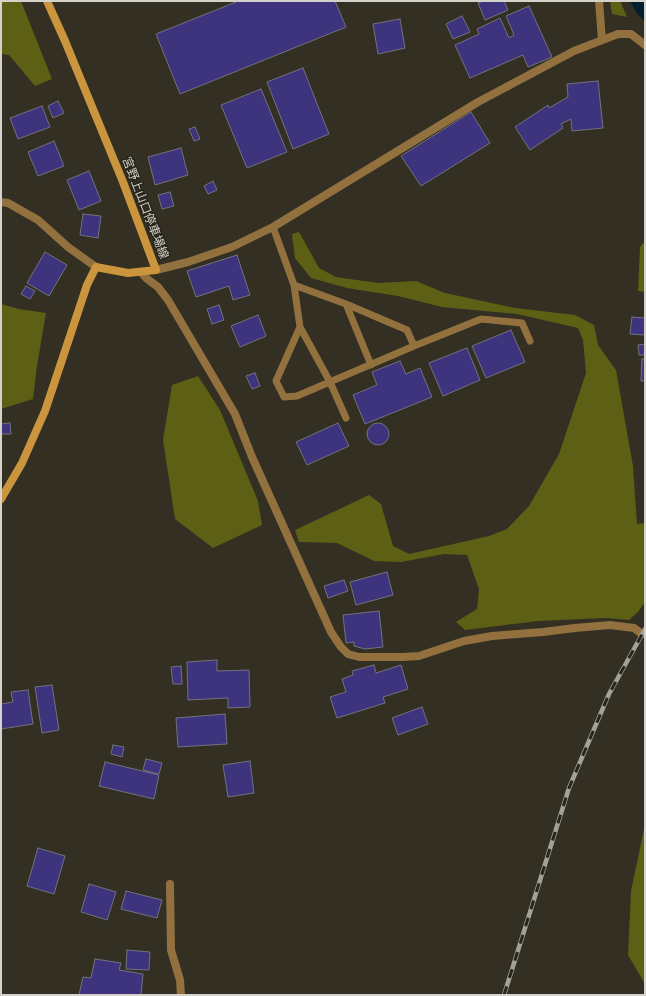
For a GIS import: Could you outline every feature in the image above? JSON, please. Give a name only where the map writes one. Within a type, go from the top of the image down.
[{"type":"main road","name":"宮野上山口停車場線","points":[[47,1],[123,182],[156,270],[128,273],[96,268]]},
{"type":"main road","points":[[1,499],[22,463],[45,411],[87,285],[96,268]]},
{"type":"street","points":[[599,1],[602,40]]},
{"type":"street","points":[[156,270],[188,262],[232,247],[274,227],[478,102],[574,51],[618,34],[631,34],[645,45]]},
{"type":"street","points":[[1,202],[8,203],[38,220],[68,247],[96,268]]},
{"type":"street","points":[[141,272],[158,287],[168,300],[235,414],[252,457],[331,632],[341,647],[348,654],[358,657],[402,658],[419,656],[464,641],[492,636],[610,624],[634,628],[642,634],[645,634]]},
{"type":"street","points":[[170,884],[171,950],[180,980],[181,995]]},
{"type":"lane","points":[[274,227],[294,284],[300,327],[330,382],[346,418]]},
{"type":"lane","points":[[294,284],[407,330],[414,346]]},
{"type":"lane","points":[[346,304],[371,365]]},
{"type":"lane","points":[[300,327],[276,381],[284,397],[297,396],[480,319],[522,324],[530,341]]},
{"type":"shaded area","points":[[1,1],[21,1],[52,79],[35,86],[9,55],[1,54]]},
{"type":"shaded area","points":[[610,1],[620,1],[627,17],[612,14]]},
{"type":"shaded area","points":[[299,232],[319,268],[336,277],[378,283],[416,281],[445,293],[515,308],[575,315],[594,325],[598,345],[616,370],[633,466],[637,524],[645,523],[645,602],[638,612],[629,620],[606,618],[538,621],[465,630],[456,622],[477,609],[479,589],[467,555],[444,554],[401,562],[374,561],[337,543],[299,542],[295,530],[369,495],[381,504],[393,546],[409,554],[489,536],[507,529],[529,506],[559,454],[586,373],[583,340],[578,328],[517,314],[442,307],[398,296],[347,288],[311,278],[295,258],[292,234]]},
{"type":"shaded area","points":[[645,241],[645,292],[638,291],[640,247]]},
{"type":"shaded area","points":[[1,304],[19,309],[46,313],[33,399],[1,409]]},
{"type":"shaded area","points":[[198,376],[220,410],[258,501],[262,525],[213,548],[175,519],[163,440],[172,385]]},
{"type":"shaded area","points":[[645,824],[645,984],[628,955],[631,891]]},
{"type":"water","points":[[630,1],[645,1],[645,22],[637,13]]},
{"type":"building","points":[[236,1],[335,1],[346,27],[180,94],[156,34]]},
{"type":"building","points":[[484,1],[504,1],[508,10],[485,20],[478,3]]},
{"type":"building","points":[[529,6],[552,57],[528,67],[523,55],[470,78],[455,45],[479,34],[477,29],[500,18],[509,38],[514,35],[506,16]]},
{"type":"building","points":[[462,16],[470,32],[453,39],[446,24]]},
{"type":"building","points":[[400,19],[405,48],[378,54],[373,24]]},
{"type":"building","points":[[303,68],[329,134],[293,149],[267,82]]},
{"type":"building","points":[[598,81],[603,128],[572,131],[571,119],[561,124],[563,128],[530,150],[515,127],[548,105],[549,108],[568,97],[567,84]]},
{"type":"building","points":[[261,89],[287,152],[247,168],[221,105]]},
{"type":"building","points":[[58,101],[64,113],[53,118],[48,106]]},
{"type":"building","points":[[42,106],[50,127],[18,139],[10,118]]},
{"type":"building","points":[[471,112],[490,143],[421,186],[401,156]]},
{"type":"building","points":[[195,127],[200,139],[194,141],[189,129]]},
{"type":"building","points":[[54,141],[64,166],[38,176],[28,152]]},
{"type":"building","points":[[181,148],[188,175],[155,185],[148,157]]},
{"type":"building","points":[[89,171],[101,201],[79,210],[67,180]]},
{"type":"building","points":[[213,181],[217,190],[208,194],[204,186]]},
{"type":"building","points":[[170,192],[174,206],[162,209],[158,195]]},
{"type":"building","points":[[83,214],[101,216],[98,238],[80,235]]},
{"type":"building","points":[[45,252],[67,265],[49,296],[27,283]]},
{"type":"building","points":[[237,255],[250,295],[233,300],[229,286],[196,297],[187,271]]},
{"type":"building","points":[[26,286],[35,291],[30,299],[21,294]]},
{"type":"building","points":[[219,305],[224,320],[212,324],[207,309]]},
{"type":"building","points":[[258,315],[266,336],[240,347],[231,326]]},
{"type":"building","points":[[632,317],[645,318],[645,335],[630,334]]},
{"type":"building","points":[[511,330],[525,362],[486,378],[472,346]]},
{"type":"building","points":[[645,344],[645,355],[639,355],[638,345]]},
{"type":"building","points":[[467,348],[480,380],[443,396],[429,363]]},
{"type":"building","points":[[642,359],[645,359],[645,381],[641,381]]},
{"type":"building","points":[[400,361],[406,374],[420,368],[432,397],[365,424],[353,395],[377,385],[372,372]]},
{"type":"building","points":[[255,373],[260,386],[252,389],[246,376]]},
{"type":"building","points":[[10,423],[11,434],[1,434],[1,424]]},
{"type":"building","points":[[338,423],[349,446],[307,465],[296,442]]},
{"type":"building","points":[[378,423],[386,426],[389,434],[386,442],[378,445],[370,442],[367,434],[370,426]]},
{"type":"building","points":[[387,572],[393,595],[356,605],[350,582]]},
{"type":"building","points":[[344,580],[348,591],[328,598],[324,586]]},
{"type":"building","points":[[379,611],[383,647],[365,649],[354,646],[354,642],[346,643],[343,615]]},
{"type":"building","points":[[217,660],[217,671],[249,670],[250,707],[228,708],[228,698],[188,700],[187,662]]},
{"type":"building","points":[[374,665],[376,673],[401,665],[408,689],[383,697],[385,703],[337,718],[330,697],[346,692],[342,679],[353,675],[352,671]]},
{"type":"building","points":[[181,666],[182,684],[173,684],[171,667]]},
{"type":"building","points":[[52,685],[59,730],[42,733],[35,687]]},
{"type":"building","points":[[28,690],[33,724],[1,729],[1,704],[13,702],[11,692]]},
{"type":"building","points":[[422,707],[428,724],[398,735],[392,718]]},
{"type":"building","points":[[225,714],[227,744],[178,747],[176,718]]},
{"type":"building","points":[[113,745],[124,747],[122,757],[111,754]]},
{"type":"building","points":[[146,759],[162,763],[159,774],[143,770]]},
{"type":"building","points":[[250,761],[254,793],[228,797],[223,765]]},
{"type":"building","points":[[105,762],[159,775],[154,799],[99,786]]},
{"type":"building","points":[[38,848],[65,856],[54,894],[27,886]]},
{"type":"building","points":[[89,884],[116,892],[107,920],[81,912]]},
{"type":"building","points":[[126,891],[162,900],[157,918],[121,909]]},
{"type":"building","points":[[127,950],[150,952],[149,970],[126,969]]},
{"type":"building","points":[[95,959],[121,963],[119,970],[143,974],[141,995],[79,995],[83,977],[91,978]]},
{"type":"railway","points":[[504,995],[569,788],[609,694],[645,629]]}]
